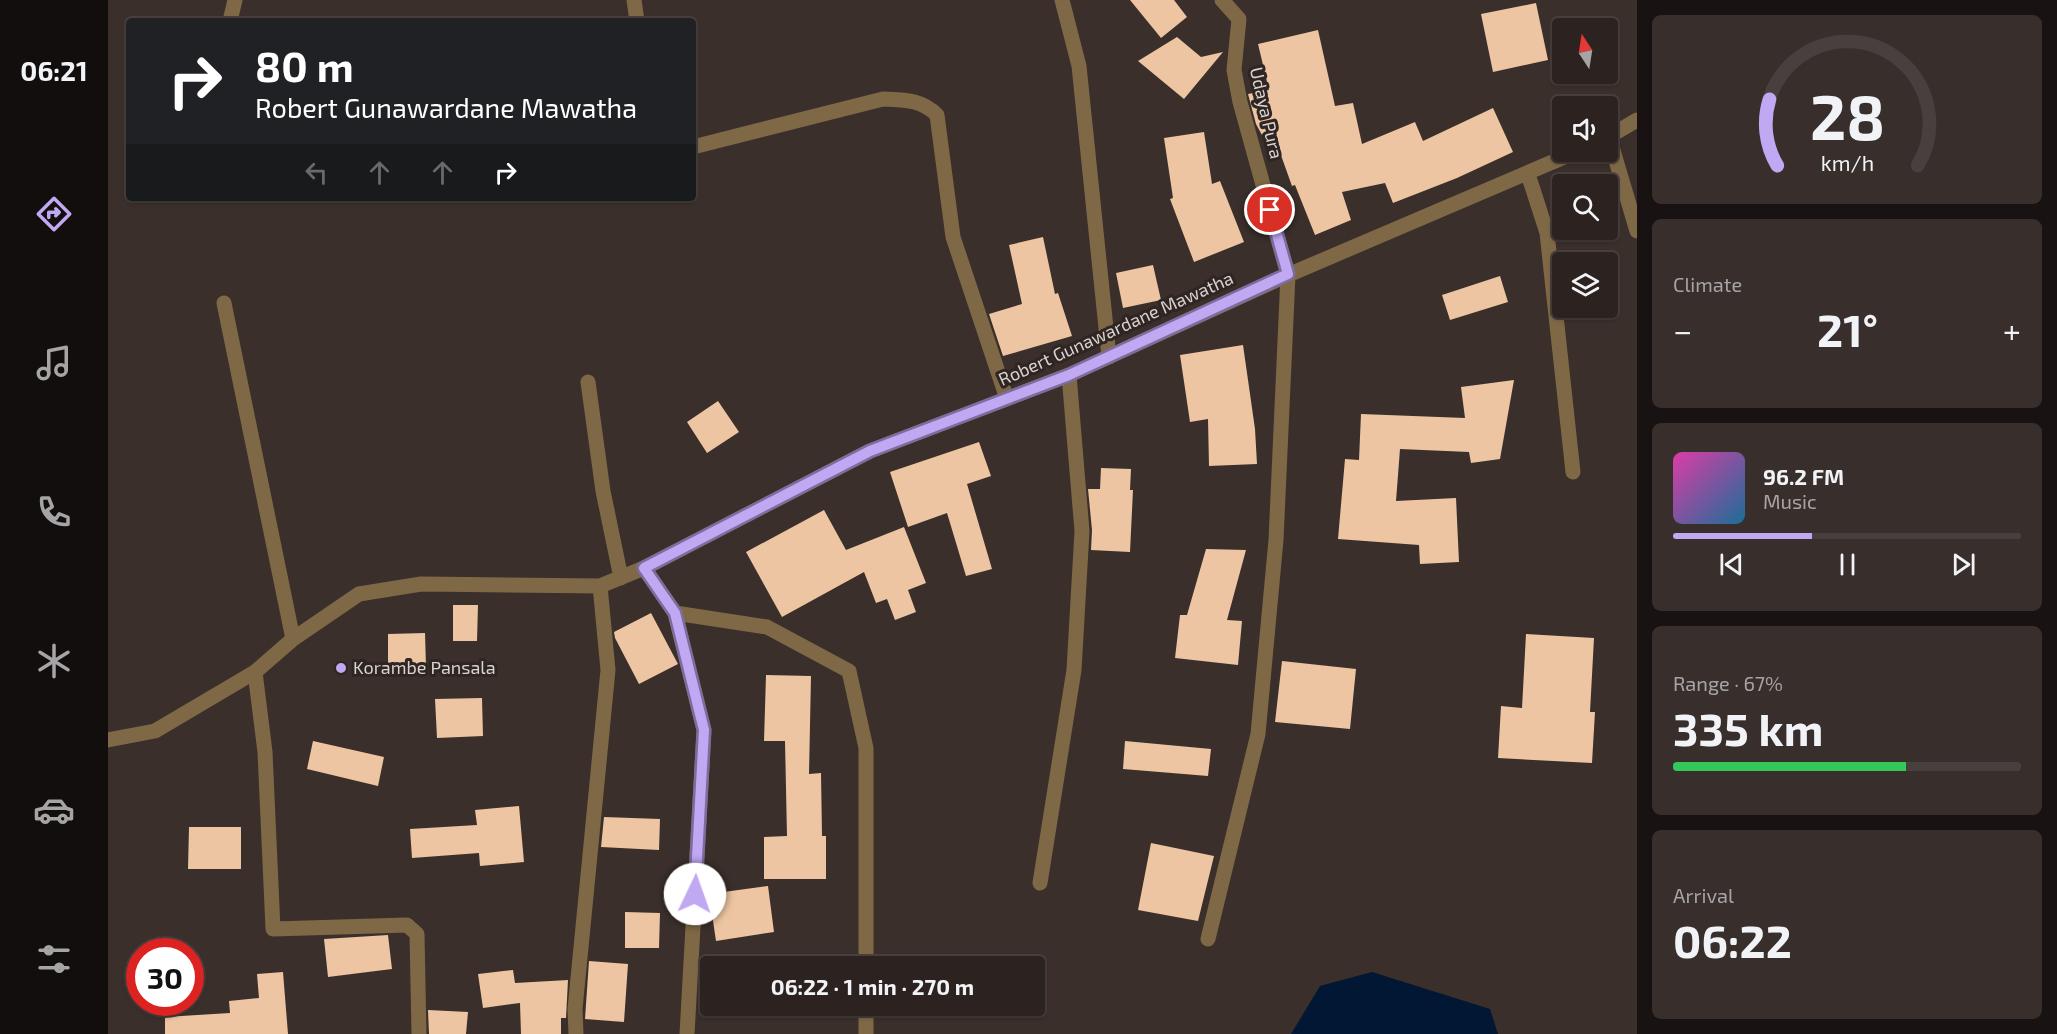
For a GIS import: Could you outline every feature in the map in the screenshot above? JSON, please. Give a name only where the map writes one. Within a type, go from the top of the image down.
[{"type":"street","points":[[231,18],[235,0]]},
{"type":"street","points":[[634,0],[637,18]]},
{"type":"street","points":[[1062,0],[1079,66],[1109,357]]},
{"type":"street","name":"Udaya Pura","points":[[1208,939],[1258,734],[1276,540],[1288,274],[1240,102],[1234,70],[1239,19],[1222,0]]},
{"type":"street","points":[[696,146],[882,99],[910,100],[927,106],[936,115],[953,237],[1007,399]]},
{"type":"street","points":[[1618,132],[1637,120]]},
{"type":"street","name":"Robert Gunawardane Mawatha","points":[[108,740],[155,731],[255,672],[293,639],[359,594],[421,584],[600,586],[644,568],[870,451],[1069,375],[1288,274],[1554,162]]},
{"type":"street","points":[[1616,162],[1637,231]]},
{"type":"street","points":[[1528,174],[1547,233],[1573,472]]},
{"type":"street","points":[[225,303],[293,639]]},
{"type":"street","points":[[1040,883],[1074,670],[1082,531],[1069,375]]},
{"type":"street","points":[[588,382],[603,491],[621,578]]},
{"type":"street","points":[[644,568],[675,613],[704,730],[687,1034]]},
{"type":"street","points":[[576,1034],[575,1009],[608,670],[600,586]]},
{"type":"street","points":[[675,613],[767,627],[849,671],[866,748],[866,956]]},
{"type":"street","points":[[255,672],[265,752],[273,929],[407,925],[417,934],[419,1034]]},
{"type":"street","points":[[866,1016],[866,1034]]},
{"type":"water","points":[[1372,972],[1490,1009],[1498,1034],[1291,1034],[1320,986]]},
{"type":"building","points":[[1130,0],[1174,0],[1187,17],[1161,38]]},
{"type":"building","points":[[1536,3],[1548,60],[1493,72],[1481,14]]},
{"type":"building","points":[[1318,30],[1335,106],[1353,103],[1362,144],[1415,122],[1423,141],[1493,108],[1513,152],[1457,178],[1393,203],[1385,183],[1342,192],[1351,220],[1315,235],[1295,185],[1292,186],[1273,133],[1262,135],[1256,124],[1248,94],[1269,90],[1258,44]]},
{"type":"building","points":[[1177,37],[1201,57],[1223,52],[1184,99],[1138,61]]},
{"type":"building","points":[[1204,132],[1212,184],[1220,181],[1244,242],[1194,262],[1170,199],[1173,198],[1164,138]]},
{"type":"building","points":[[1043,237],[1055,294],[1058,293],[1072,336],[1003,356],[989,314],[1022,304],[1009,245]]},
{"type":"building","points":[[1153,265],[1161,300],[1123,308],[1116,273]]},
{"type":"building","points":[[1500,276],[1508,302],[1450,320],[1442,295]]},
{"type":"building","points":[[1243,345],[1255,429],[1257,464],[1209,466],[1208,419],[1190,422],[1180,355]]},
{"type":"building","points":[[1514,380],[1500,459],[1471,463],[1469,452],[1400,449],[1396,501],[1456,498],[1459,562],[1420,564],[1419,545],[1338,539],[1345,459],[1359,460],[1361,414],[1465,418],[1461,387]]},
{"type":"building","points":[[718,401],[739,432],[707,453],[687,422]]},
{"type":"building","points":[[979,442],[991,476],[967,484],[992,569],[966,576],[947,513],[908,527],[890,472]]},
{"type":"building","points":[[1101,468],[1131,469],[1130,490],[1133,490],[1130,552],[1091,550],[1092,530],[1088,489],[1100,489]]},
{"type":"building","points":[[824,510],[846,550],[904,527],[926,583],[908,590],[916,612],[895,620],[887,599],[876,603],[864,572],[782,617],[746,552]]},
{"type":"building","points":[[1206,549],[1246,550],[1227,620],[1242,621],[1238,665],[1175,658],[1180,615],[1187,615]]},
{"type":"building","points":[[453,605],[478,605],[477,641],[453,641]]},
{"type":"building","points":[[651,613],[678,664],[639,684],[614,632]]},
{"type":"building","points":[[425,633],[426,667],[388,668],[388,634]]},
{"type":"building","points":[[1526,634],[1594,638],[1590,712],[1595,712],[1592,763],[1498,758],[1501,706],[1522,708]]},
{"type":"building","points":[[1282,661],[1356,669],[1350,729],[1275,722]]},
{"type":"building","points":[[766,675],[811,676],[809,774],[821,773],[822,836],[826,836],[826,879],[764,879],[764,837],[787,836],[785,741],[764,741]]},
{"type":"building","points":[[482,698],[483,736],[437,738],[435,699]]},
{"type":"building","points":[[313,741],[384,757],[378,786],[307,769]]},
{"type":"building","points":[[1125,741],[1211,749],[1208,776],[1123,769]]},
{"type":"building","points":[[519,806],[524,862],[480,866],[479,853],[412,858],[410,829],[477,825],[475,810]]},
{"type":"building","points":[[604,817],[660,819],[659,850],[601,847]]},
{"type":"building","points":[[189,827],[241,827],[241,869],[188,869]]},
{"type":"building","points":[[1151,843],[1214,856],[1198,921],[1138,910]]},
{"type":"building","points":[[768,886],[774,932],[716,941],[709,894]]},
{"type":"building","points":[[625,912],[660,913],[659,948],[625,948]]},
{"type":"building","points":[[388,935],[392,969],[328,977],[324,939]]},
{"type":"building","points":[[589,961],[628,964],[624,1022],[585,1019]]},
{"type":"building","points":[[513,970],[515,983],[568,980],[566,1018],[561,1018],[561,1034],[521,1034],[520,1003],[483,1008],[478,974]]},
{"type":"building","points":[[283,972],[288,1034],[165,1034],[165,1017],[230,1013],[229,1001],[259,998],[257,974]]},
{"type":"building","points":[[428,1010],[468,1012],[466,1034],[429,1034]]},
{"type":"place","name":"Korambe Pansala","points":[[341,668]]},
{"type":"route","points":[[695,894],[704,730],[675,613],[644,568],[870,451],[1069,375],[1288,274],[1270,210]]}]
